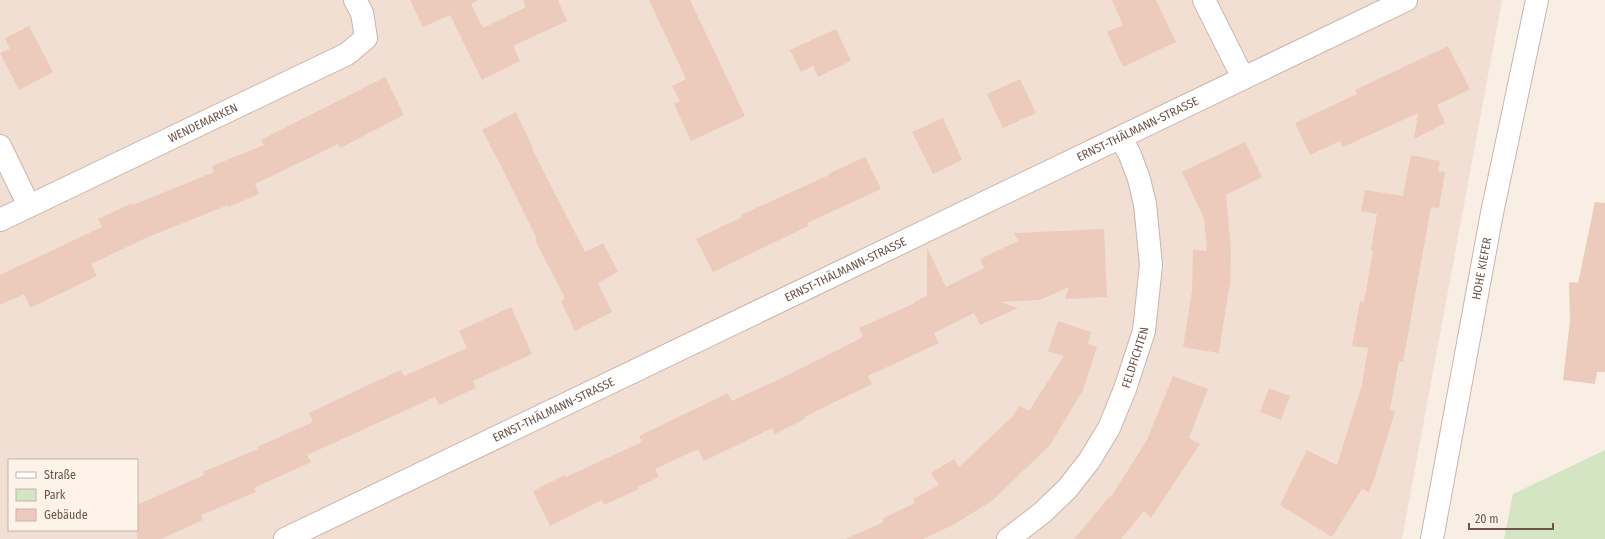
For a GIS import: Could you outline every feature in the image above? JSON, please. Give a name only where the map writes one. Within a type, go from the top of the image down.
[{"type":"street","name":"WENDEMARKEN","points":[[0,220],[348,54],[366,38],[362,13],[354,0]]},
{"type":"street","points":[[1204,0],[1243,78]]},
{"type":"street","name":"ERNST-THÄLMANN-STRASSE","points":[[285,539],[1406,0]]},
{"type":"street","name":"HOHE KIEFER","points":[[1432,539],[1490,224],[1537,0]]},
{"type":"street","name":"FELDFICHTEN","points":[[1008,539],[1042,513],[1067,489],[1089,461],[1109,428],[1125,389],[1144,331],[1151,265],[1148,225],[1139,179],[1121,137]]},
{"type":"street","points":[[0,146],[29,206]]},
{"type":"shaded area","points":[[0,0],[1502,0],[1402,539],[0,539]]},
{"type":"green space","points":[[1605,450],[1605,539],[1504,539],[1513,494]]},
{"type":"building","points":[[410,0],[479,0],[471,4],[483,28],[526,7],[523,0],[558,0],[567,21],[513,46],[520,61],[482,80],[450,15],[423,27]]},
{"type":"building","points":[[649,0],[690,0],[745,116],[691,141],[674,104],[680,101],[672,86],[686,79]]},
{"type":"building","points":[[1112,0],[1156,0],[1176,42],[1123,67],[1107,32],[1123,25]]},
{"type":"building","points":[[29,26],[53,72],[19,90],[0,53],[10,49],[5,38]]},
{"type":"building","points":[[836,29],[851,61],[818,77],[813,66],[801,72],[790,50]]},
{"type":"building","points":[[1448,46],[1470,89],[1437,105],[1445,123],[1414,139],[1418,113],[1343,147],[1340,141],[1310,155],[1295,123],[1357,94],[1355,90]]},
{"type":"building","points":[[385,77],[404,115],[340,148],[338,144],[255,184],[259,194],[148,237],[91,264],[97,276],[30,308],[24,294],[0,305],[0,275],[102,227],[98,219],[132,203],[133,205],[214,172],[212,166],[264,145],[261,140]]},
{"type":"building","points":[[1020,79],[1036,113],[1003,128],[987,94]]},
{"type":"building","points":[[516,112],[533,148],[532,149],[585,252],[603,243],[618,272],[598,283],[612,312],[575,331],[561,301],[565,298],[535,240],[537,239],[482,130]]},
{"type":"building","points":[[943,118],[962,160],[933,174],[912,132]]},
{"type":"building","points":[[1245,142],[1262,177],[1226,195],[1231,250],[1230,287],[1219,353],[1183,347],[1192,291],[1193,250],[1207,251],[1204,218],[1182,172]]},
{"type":"building","points":[[1411,155],[1440,161],[1438,171],[1445,172],[1439,208],[1431,207],[1403,362],[1399,361],[1390,409],[1395,411],[1375,477],[1369,492],[1362,489],[1332,537],[1280,505],[1307,450],[1337,465],[1362,385],[1368,348],[1352,346],[1360,301],[1364,302],[1373,251],[1371,250],[1377,214],[1361,211],[1365,190],[1403,196]]},
{"type":"building","points":[[865,157],[881,189],[807,223],[808,226],[713,272],[696,239],[742,217],[741,215]]},
{"type":"building","points":[[1595,202],[1605,203],[1605,372],[1597,372],[1595,384],[1563,380],[1570,321],[1569,282],[1578,283]]},
{"type":"building","points":[[1104,229],[1107,297],[1065,299],[1069,287],[1039,300],[1001,302],[1018,308],[980,325],[974,313],[934,333],[939,343],[868,376],[872,384],[804,417],[805,419],[775,434],[772,428],[704,461],[698,449],[655,469],[659,477],[638,487],[639,489],[604,505],[602,500],[550,526],[533,491],[565,475],[566,477],[642,442],[639,436],[728,393],[732,401],[786,376],[863,337],[859,328],[915,303],[914,302],[927,296],[927,248],[946,287],[984,268],[980,259],[1018,241],[1014,233]]},
{"type":"building","points":[[511,307],[532,354],[473,381],[476,388],[439,405],[435,397],[307,455],[311,462],[254,488],[256,492],[201,515],[203,520],[161,539],[137,539],[138,505],[204,475],[203,472],[258,449],[257,447],[313,422],[309,413],[401,370],[404,376],[467,348],[459,331]]},
{"type":"building","points":[[1058,321],[1091,332],[1088,344],[1097,347],[1083,390],[1050,445],[993,500],[955,524],[923,539],[845,539],[884,522],[882,519],[915,503],[913,499],[939,485],[931,473],[954,459],[959,467],[1013,416],[1019,406],[1029,411],[1064,356],[1048,351]]},
{"type":"building","points":[[1173,376],[1208,389],[1189,438],[1200,444],[1151,518],[1144,511],[1121,539],[1074,539],[1110,496],[1111,497],[1147,440]]},
{"type":"building","points":[[1269,388],[1290,396],[1281,420],[1260,412]]}]
